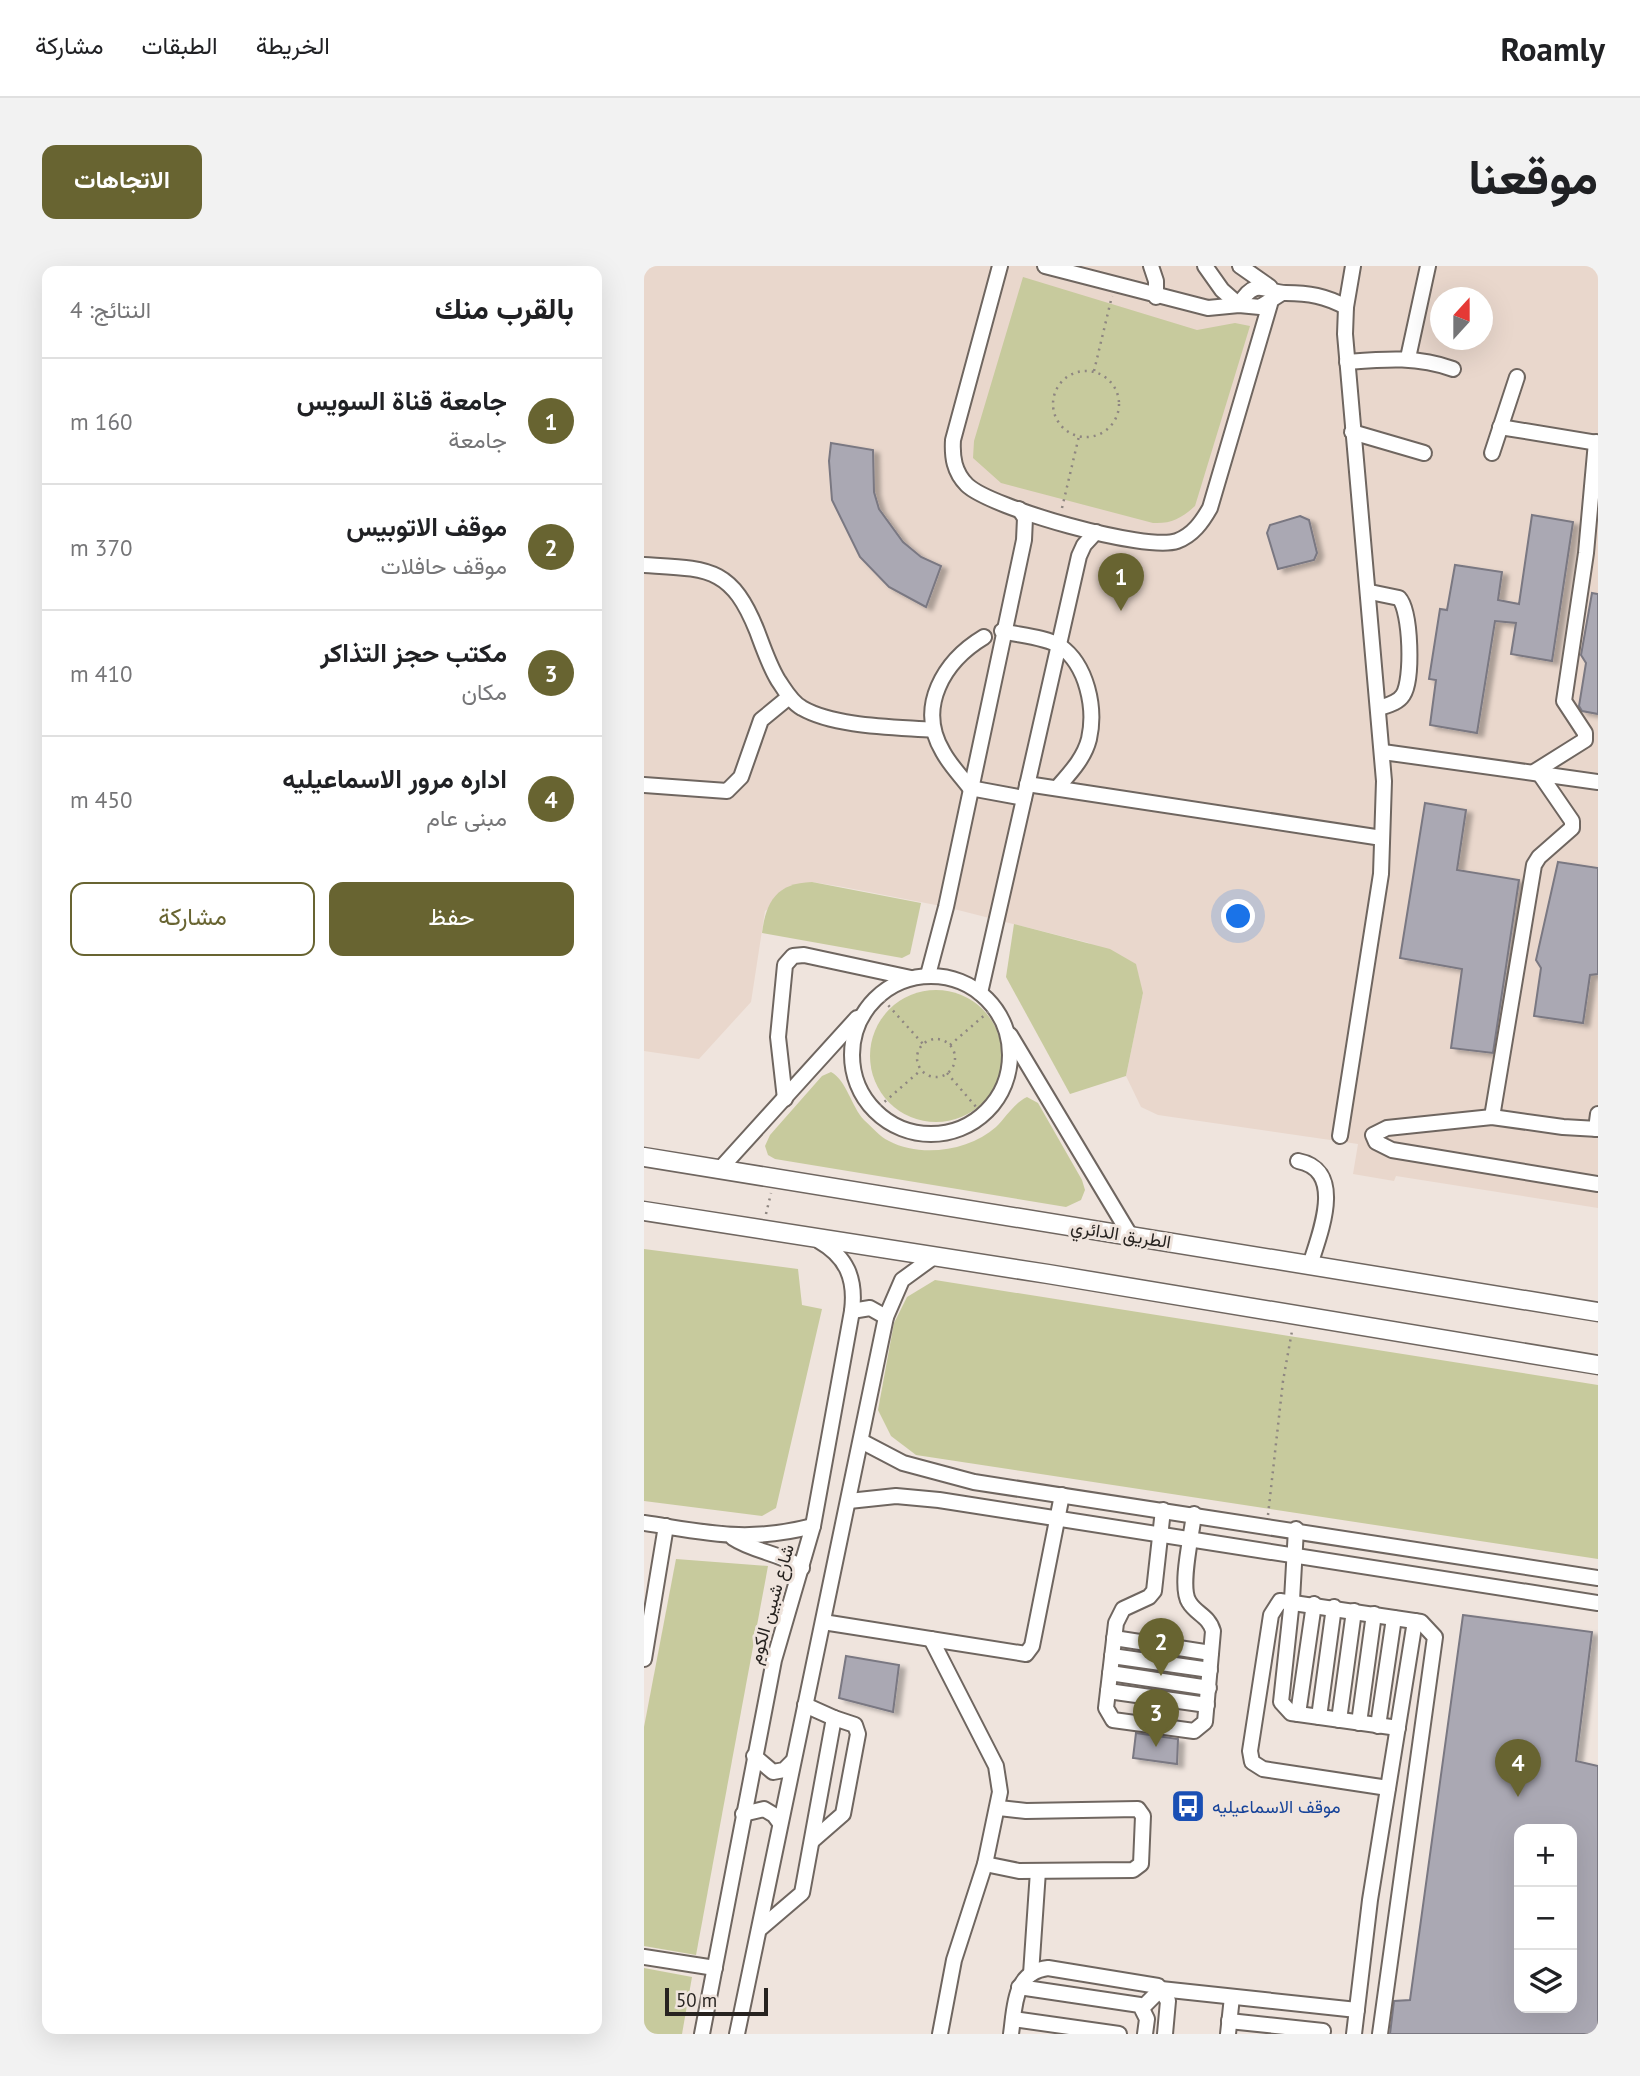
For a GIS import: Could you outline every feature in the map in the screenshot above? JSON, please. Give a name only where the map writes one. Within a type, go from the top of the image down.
[{"type":"main road","name":"الطريق الدائري","points":[[644,1157],[720,1169],[769,1188],[1130,1235],[1598,1312]]},
{"type":"main road","points":[[644,1211],[1598,1365]]},
{"type":"street","points":[[1000,266],[953,440],[952,457],[957,473],[968,485],[1019,509],[1096,532],[1150,544],[1190,535],[1201,524],[1217,490],[1270,304],[1277,290]]},
{"type":"street","points":[[1045,266],[1069,269],[1114,286],[1208,308],[1239,305],[1249,308],[1270,304]]},
{"type":"street","points":[[1151,266],[1156,281],[1156,297]]},
{"type":"street","points":[[1205,266],[1222,290],[1239,305]]},
{"type":"street","points":[[1240,266],[1252,271],[1277,290]]},
{"type":"street","points":[[1340,1136],[1381,874],[1382,838],[1383,752],[1347,362],[1346,307],[1352,266]]},
{"type":"street","points":[[1408,358],[1428,266]]},
{"type":"street","points":[[1239,305],[1251,290],[1277,290],[1314,294],[1346,307]]},
{"type":"street","points":[[1347,362],[1408,358],[1453,369]]},
{"type":"street","points":[[1492,453],[1517,377]]},
{"type":"street","points":[[1500,427],[1597,443],[1586,553],[1564,701],[1585,733],[1585,740],[1537,773]]},
{"type":"street","points":[[1352,432],[1424,453]]},
{"type":"street","points":[[928,975],[946,907],[1025,530],[1025,519],[1019,509]]},
{"type":"street","points":[[980,993],[1079,556],[1084,545],[1096,532]]},
{"type":"street","points":[[644,565],[689,569],[729,582],[746,604],[776,676],[789,697],[802,708],[833,719],[933,730]]},
{"type":"street","points":[[1370,592],[1399,598],[1407,612],[1409,677],[1406,692],[1398,701],[1379,708]]},
{"type":"street","points":[[1002,631],[1059,645],[1073,660],[1087,684],[1091,714],[1089,741],[1076,767],[1056,788]]},
{"type":"street","points":[[970,788],[943,752],[933,730],[933,704],[939,683],[957,656],[984,637]]},
{"type":"street","points":[[644,785],[727,791],[741,777],[761,720],[789,697]]},
{"type":"street","points":[[1383,752],[1598,782]]},
{"type":"street","points":[[1492,1117],[1535,865],[1539,857],[1572,828],[1572,821],[1537,773]]},
{"type":"street","points":[[970,788],[1025,791],[1056,788],[1382,838]]},
{"type":"street","points":[[785,1099],[778,1037],[785,965],[793,956],[804,955],[913,978]]},
{"type":"street","points":[[720,1169],[874,1000],[913,978],[928,975],[963,982],[980,993],[994,1007],[1130,1235]]},
{"type":"street","points":[[874,1000],[857,1024],[852,1058],[860,1092],[874,1111],[902,1128],[935,1134],[957,1130],[977,1119],[993,1105],[1004,1087],[1010,1068],[1010,1047],[1005,1026]]},
{"type":"street","points":[[1597,1124],[1492,1117],[1387,1128],[1373,1135],[1377,1142],[1392,1150],[1598,1184]]},
{"type":"street","points":[[1298,1161],[1310,1163],[1320,1171],[1326,1182],[1322,1219],[1310,1265]]},
{"type":"street","name":"شارع شبين الكوم","points":[[702,2034],[780,1629],[803,1567],[813,1526],[855,1294],[852,1277],[833,1249],[818,1240]]},
{"type":"street","points":[[753,2034],[737,2033],[761,1928],[792,1762],[886,1317],[902,1280],[935,1256]]},
{"type":"street","points":[[852,1311],[870,1308],[886,1317]]},
{"type":"street","points":[[861,1441],[903,1463],[974,1482],[1598,1578]]},
{"type":"street","points":[[823,1622],[1022,1654],[1028,1652],[1032,1646],[1062,1495]]},
{"type":"street","points":[[849,1501],[914,1497],[1598,1603]]},
{"type":"street","points":[[1163,1510],[1154,1591],[1149,1597],[1123,1609],[1114,1638],[1107,1713],[1117,1721],[1194,1731],[1205,1722],[1211,1624],[1190,1605],[1186,1595],[1194,1514]]},
{"type":"street","points":[[644,1523],[732,1537],[772,1535],[813,1526]]},
{"type":"street","points":[[644,1659],[666,1526]]},
{"type":"street","points":[[1296,1530],[1292,1600],[1280,1694],[1285,1708],[1298,1714],[1398,1728]]},
{"type":"street","points":[[732,1537],[803,1567]]},
{"type":"street","points":[[1380,2034],[1396,1904],[1435,1644],[1432,1631],[1415,1621],[1292,1600],[1280,1601],[1272,1609],[1249,1755],[1252,1762],[1263,1769],[1388,1788]]},
{"type":"street","points":[[1298,1714],[1314,1604]]},
{"type":"street","points":[[1318,1717],[1334,1607]]},
{"type":"street","points":[[1339,1720],[1354,1611]]},
{"type":"street","points":[[1359,1723],[1374,1614]]},
{"type":"street","points":[[1378,1726],[1394,1618]]},
{"type":"street","points":[[1354,2034],[1370,1900],[1415,1621]]},
{"type":"street","points":[[1114,1638],[1211,1653]]},
{"type":"street","points":[[931,1639],[996,1766],[1000,1792],[999,1808],[985,1864],[954,1960],[940,2034]]},
{"type":"street","points":[[1112,1656],[1210,1670]]},
{"type":"street","points":[[1110,1674],[1209,1688]]},
{"type":"street","points":[[1108,1691],[1207,1705]]},
{"type":"street","points":[[804,1705],[855,1725],[858,1734],[843,1814],[812,1841]]},
{"type":"street","points":[[761,1928],[802,1893],[834,1718]]},
{"type":"street","points":[[754,1756],[773,1772],[783,1770],[792,1762]]},
{"type":"street","points":[[985,1864],[1011,1870],[1038,1871],[1137,1870],[1141,1864],[1142,1812],[1139,1809],[1026,1811],[999,1808]]},
{"type":"street","points":[[743,1814],[764,1810],[774,1815],[780,1823]]},
{"type":"street","points":[[1031,1974],[1038,1871]]},
{"type":"street","points":[[1370,1900],[1396,1904]]},
{"type":"street","points":[[644,1957],[715,1968]]},
{"type":"street","points":[[1119,2034],[1012,2026],[1019,1987],[1031,1974],[1048,1968],[1153,1984],[1161,1989],[1357,2010]]},
{"type":"street","points":[[1019,1987],[1132,2003],[1143,2007]]},
{"type":"street","points":[[1143,2007],[1161,1989]]},
{"type":"street","points":[[1161,1989],[1168,2001],[1165,2034]]},
{"type":"street","points":[[1232,1997],[1228,2028],[1323,2033],[1325,2007]]},
{"type":"street","points":[[1143,2007],[1147,2019],[1145,2034]]},
{"type":"path","points":[[1094,372],[1114,286]]},
{"type":"path","points":[[1094,372],[1112,384],[1118,394],[1117,416],[1102,433],[1079,436],[1061,426],[1056,417],[1053,397],[1064,379],[1073,373],[1094,372]]},
{"type":"path","points":[[1059,521],[1079,436]]},
{"type":"path","points":[[874,1000],[923,1044]]},
{"type":"path","points":[[950,1045],[994,1007]]},
{"type":"path","points":[[936,1039],[950,1045],[955,1060],[947,1073],[930,1076],[921,1070],[917,1058],[923,1044],[936,1039]]},
{"type":"path","points":[[874,1111],[921,1070]]},
{"type":"path","points":[[947,1073],[977,1108],[977,1119]]},
{"type":"path","points":[[763,1231],[769,1188]]},
{"type":"path","points":[[1267,1525],[1283,1381],[1296,1315]]},
{"type":"shaded area","points":[[644,266],[1598,266],[1598,1208],[1396,1176],[1394,1181],[1353,1174],[1358,1144],[1158,1115],[1141,1107],[1126,1076],[1143,993],[1089,943],[946,907],[843,887],[812,882],[765,911],[751,1002],[699,1059],[644,1051]]},
{"type":"green space","points":[[1023,277],[1197,330],[1235,323],[1250,326],[1195,506],[1185,514],[1171,521],[1153,523],[1001,483],[973,458],[974,441]]},
{"type":"green space","points":[[812,882],[921,903],[910,954],[902,958],[762,933],[770,903],[775,896],[790,886]]},
{"type":"green space","points":[[1014,924],[1110,949],[1136,964],[1143,993],[1126,1076],[1070,1094],[1006,977]]},
{"type":"green space","points":[[936,990],[961,995],[983,1009],[997,1031],[1002,1056],[997,1081],[983,1103],[961,1117],[936,1122],[911,1117],[889,1103],[875,1081],[870,1056],[875,1031],[889,1009],[911,995]]},
{"type":"green space","points":[[831,1072],[841,1081],[864,1120],[882,1137],[915,1149],[944,1149],[972,1142],[996,1127],[1014,1106],[1027,1097],[1038,1103],[1082,1180],[1085,1190],[1081,1200],[1066,1207],[775,1159],[768,1155],[765,1146],[770,1135],[822,1076]]},
{"type":"green space","points":[[644,1249],[798,1269],[802,1305],[822,1309],[776,1508],[762,1516],[644,1501]]},
{"type":"green space","points":[[935,1280],[1598,1385],[1598,1559],[916,1455],[891,1436],[878,1410],[894,1323],[907,1297]]},
{"type":"green space","points":[[676,1559],[768,1566],[696,1955],[644,1946],[644,1727]]},
{"type":"green space","points":[[644,1968],[692,1977],[682,2034],[644,2034]]},
{"type":"building","points":[[831,443],[873,450],[874,492],[879,509],[903,542],[921,557],[941,566],[926,607],[889,587],[860,557],[832,500],[829,461]]},
{"type":"building","points":[[1532,515],[1573,522],[1552,661],[1511,654],[1516,623],[1495,621],[1477,733],[1430,725],[1436,680],[1429,679],[1440,609],[1447,610],[1455,565],[1502,572],[1498,600],[1519,604]]},
{"type":"building","points":[[1300,516],[1309,520],[1317,553],[1314,560],[1278,569],[1267,533],[1270,525]]},
{"type":"building","points":[[1592,593],[1598,594],[1598,714],[1582,711],[1579,706],[1586,663],[1581,655]]},
{"type":"building","points":[[1425,803],[1466,810],[1457,870],[1519,880],[1493,1053],[1451,1048],[1462,969],[1400,958]]},
{"type":"building","points":[[1558,862],[1598,868],[1598,974],[1590,975],[1583,1023],[1534,1016],[1541,968],[1536,960]]},
{"type":"building","points":[[1463,1615],[1592,1632],[1576,1761],[1598,1766],[1598,2034],[1390,2034],[1394,2001],[1410,2000]]},
{"type":"building","points":[[846,1656],[899,1665],[893,1712],[839,1698]]},
{"type":"building","points":[[1136,1733],[1178,1739],[1177,1764],[1133,1758]]},
{"type":"place","name":"جامعة قناة السويس","points":[[1121,611]]},
{"type":"place","name":"موقف الاتوبيس","points":[[1161,1676]]},
{"type":"place","name":"مكتب حجز التذاكر","points":[[1156,1747]]},
{"type":"place","name":"اداره مرور الاسماعيليه","points":[[1518,1797]]},
{"type":"place","name":"موقف الاسماعيليه","points":[[1188,1806]]}]
